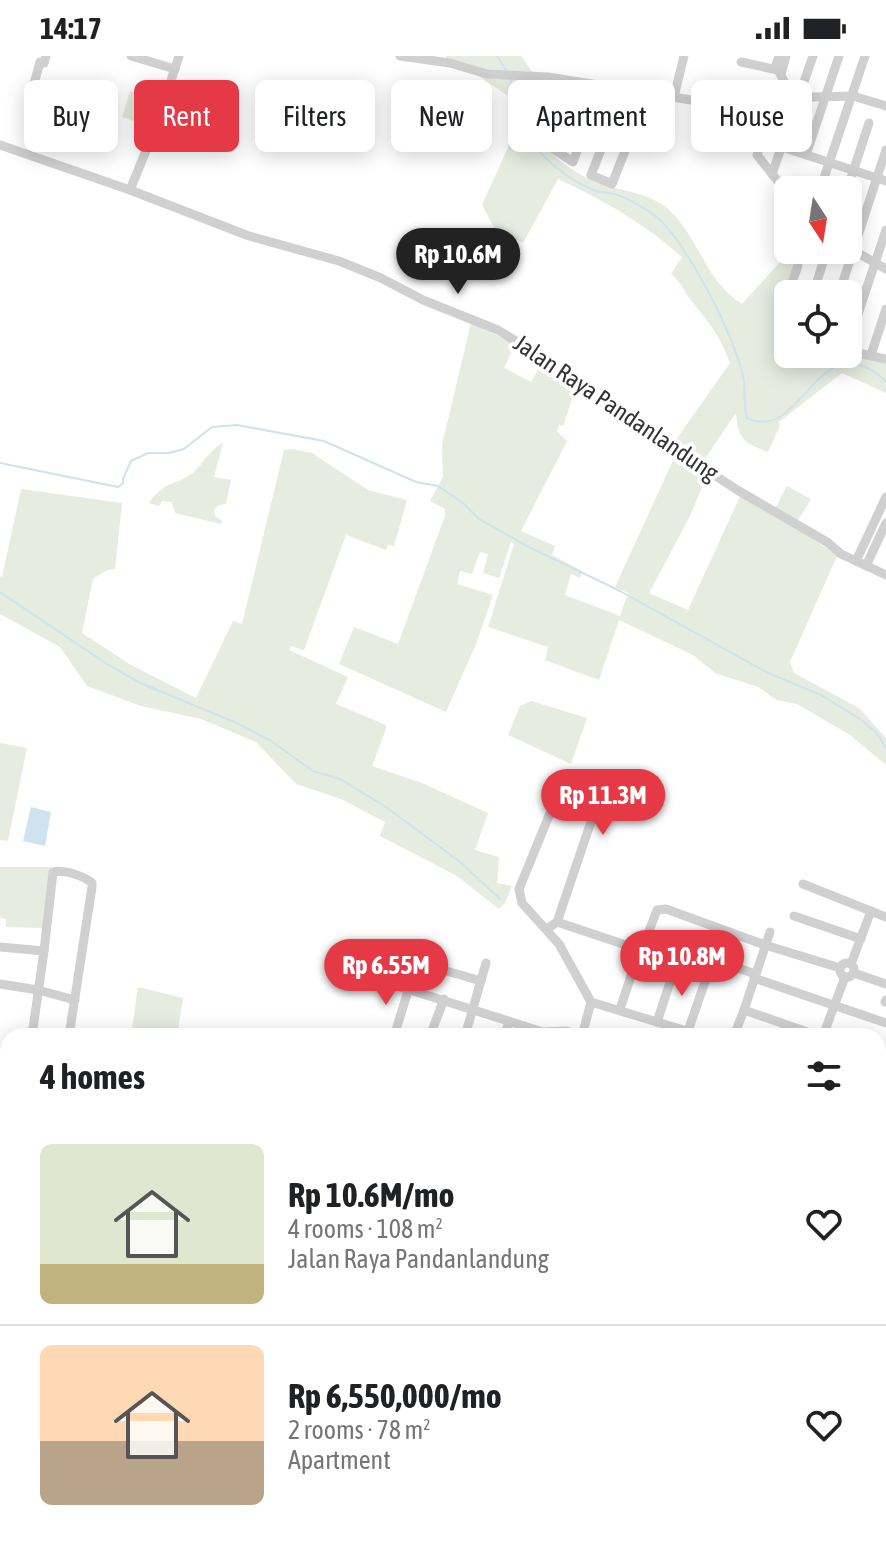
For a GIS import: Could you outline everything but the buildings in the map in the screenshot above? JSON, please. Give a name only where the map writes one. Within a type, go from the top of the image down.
[{"type":"street","points":[[35,80],[40,62],[44,63],[46,56]]},
{"type":"street","points":[[131,56],[175,69]]},
{"type":"street","points":[[130,190],[179,56]]},
{"type":"street","points":[[400,56],[532,80]]},
{"type":"street","points":[[675,93],[684,56]]},
{"type":"street","points":[[779,56],[778,71],[783,80]]},
{"type":"street","points":[[778,71],[786,56]]},
{"type":"street","points":[[806,80],[813,56]]},
{"type":"street","points":[[806,155],[839,56]]},
{"type":"street","points":[[825,176],[865,56]]},
{"type":"street","points":[[741,62],[778,71]]},
{"type":"street","points":[[523,78],[567,80]]},
{"type":"street","points":[[812,98],[853,96],[886,106]]},
{"type":"street","points":[[852,176],[869,123]]},
{"type":"street","name":"Jalan Raya Pandanlandung","points":[[0,145],[249,236],[363,270],[423,300],[498,330],[542,357],[574,384],[613,410],[861,563],[886,575]]},
{"type":"street","points":[[862,223],[882,179],[886,150]]},
{"type":"street","points":[[558,152],[573,162],[577,152]]},
{"type":"street","points":[[600,152],[591,175],[612,184],[625,152]]},
{"type":"street","points":[[756,152],[774,176]]},
{"type":"street","points":[[772,174],[780,152]]},
{"type":"street","points":[[797,152],[882,179]]},
{"type":"street","points":[[862,303],[886,230]]},
{"type":"street","points":[[862,256],[886,269]]},
{"type":"street","points":[[793,280],[798,266]]},
{"type":"street","points":[[871,355],[886,309]]},
{"type":"street","points":[[862,353],[886,359]]},
{"type":"street","points":[[861,563],[886,497]]},
{"type":"street","points":[[861,563],[881,548],[886,523]]},
{"type":"street","points":[[547,929],[557,922],[598,799],[568,780],[562,784],[519,889],[522,903],[565,954],[591,1002],[584,1028]]},
{"type":"street","points":[[33,1028],[53,872],[58,870],[92,883],[70,1028]]},
{"type":"street","points":[[803,884],[886,917]]},
{"type":"street","points":[[886,984],[662,908],[657,910],[649,931],[652,937],[886,1023]]},
{"type":"street","points":[[824,1028],[871,911]]},
{"type":"street","points":[[794,916],[861,939]]},
{"type":"street","points":[[557,922],[638,949],[620,1009]]},
{"type":"street","points":[[737,1028],[770,932]]},
{"type":"street","points":[[0,947],[44,951]]},
{"type":"street","points":[[468,1028],[486,963]]},
{"type":"street","points":[[657,1022],[676,964]]},
{"type":"street","points":[[426,965],[481,981]]},
{"type":"street","points":[[689,1028],[707,976]]},
{"type":"street","points":[[388,983],[526,1028]]},
{"type":"street","points":[[0,984],[75,1000]]},
{"type":"street","points":[[396,1028],[409,988]]},
{"type":"street","points":[[433,1028],[444,999]]},
{"type":"street","points":[[591,1002],[678,1028]]},
{"type":"street","points":[[744,1010],[797,1028]]},
{"type":"street","points":[[507,1028],[509,1022]]},
{"type":"shaded area","points":[[446,56],[521,56],[533,73],[497,73],[446,59]]},
{"type":"shaded area","points":[[480,77],[522,80],[508,80],[508,96],[492,85],[492,80]]},
{"type":"shaded area","points":[[130,91],[134,92],[134,121],[122,117]]},
{"type":"shaded area","points":[[508,147],[508,152],[551,152],[591,180],[649,197],[667,208],[687,231],[719,283],[742,304],[778,264],[797,264],[789,280],[774,280],[774,368],[862,368],[862,357],[886,361],[886,393],[842,373],[779,422],[768,452],[744,439],[738,429],[736,413],[702,463],[673,444],[730,363],[715,331],[671,274],[682,257],[623,213],[558,179],[523,243],[495,229],[482,205]]},
{"type":"shaded area","points":[[471,323],[515,344],[504,368],[531,382],[543,361],[570,385],[568,389],[574,393],[563,426],[559,425],[557,431],[567,441],[521,531],[555,546],[552,555],[582,571],[580,578],[571,574],[565,595],[620,616],[628,593],[615,587],[676,454],[708,473],[690,516],[649,593],[688,610],[741,494],[815,540],[837,556],[790,662],[794,673],[859,708],[886,738],[886,765],[850,735],[797,704],[777,700],[758,687],[715,673],[693,655],[619,620],[599,680],[545,660],[548,647],[488,627],[514,544],[511,542],[499,578],[483,573],[488,554],[480,552],[472,574],[460,571],[457,584],[493,595],[476,644],[446,712],[339,664],[354,627],[398,644],[445,516],[445,509],[430,501],[443,477],[442,445]]},
{"type":"shaded area","points":[[223,443],[214,477],[231,480],[226,504],[214,510],[221,524],[175,513],[172,502],[162,501],[159,506],[149,503],[161,490],[190,475]]},
{"type":"shaded area","points":[[284,450],[312,453],[368,490],[407,500],[394,546],[388,545],[386,550],[346,535],[304,650],[291,646],[289,650],[348,677],[336,704],[386,725],[372,766],[422,783],[488,813],[475,850],[499,857],[497,883],[512,886],[499,909],[457,876],[380,836],[385,822],[341,799],[296,784],[256,742],[201,719],[141,706],[87,686],[60,647],[0,614],[0,576],[21,489],[122,503],[115,569],[107,570],[93,579],[82,633],[131,665],[196,698],[233,621],[242,624]]},
{"type":"shaded area","points":[[787,486],[811,499],[797,522],[775,509]]},
{"type":"shaded area","points":[[531,701],[587,718],[571,764],[508,735],[520,706]]},
{"type":"shaded area","points":[[0,743],[27,748],[8,841],[0,840]]},
{"type":"shaded area","points":[[0,867],[51,867],[43,928],[6,927],[6,919],[0,918]]},
{"type":"shaded area","points":[[138,987],[183,998],[178,1028],[132,1028]]},
{"type":"water","points":[[31,807],[51,812],[45,846],[23,841]]},
{"type":"waterway","points":[[497,56],[506,70]]},
{"type":"waterway","points":[[539,152],[556,168],[583,185],[621,196],[663,223],[692,263],[730,337],[743,376],[747,418],[763,422],[777,418],[825,373],[839,366],[864,366],[886,382]]},
{"type":"waterway","points":[[0,463],[118,487],[123,483],[131,461],[148,453],[184,449],[212,427],[237,425],[324,441],[416,482],[438,486],[463,503],[479,519],[529,547],[620,591],[766,672],[821,695],[876,732],[886,748]]},
{"type":"waterway","points":[[0,592],[140,683],[239,724],[271,741],[313,771],[340,779],[386,807],[460,862],[500,899]]}]
